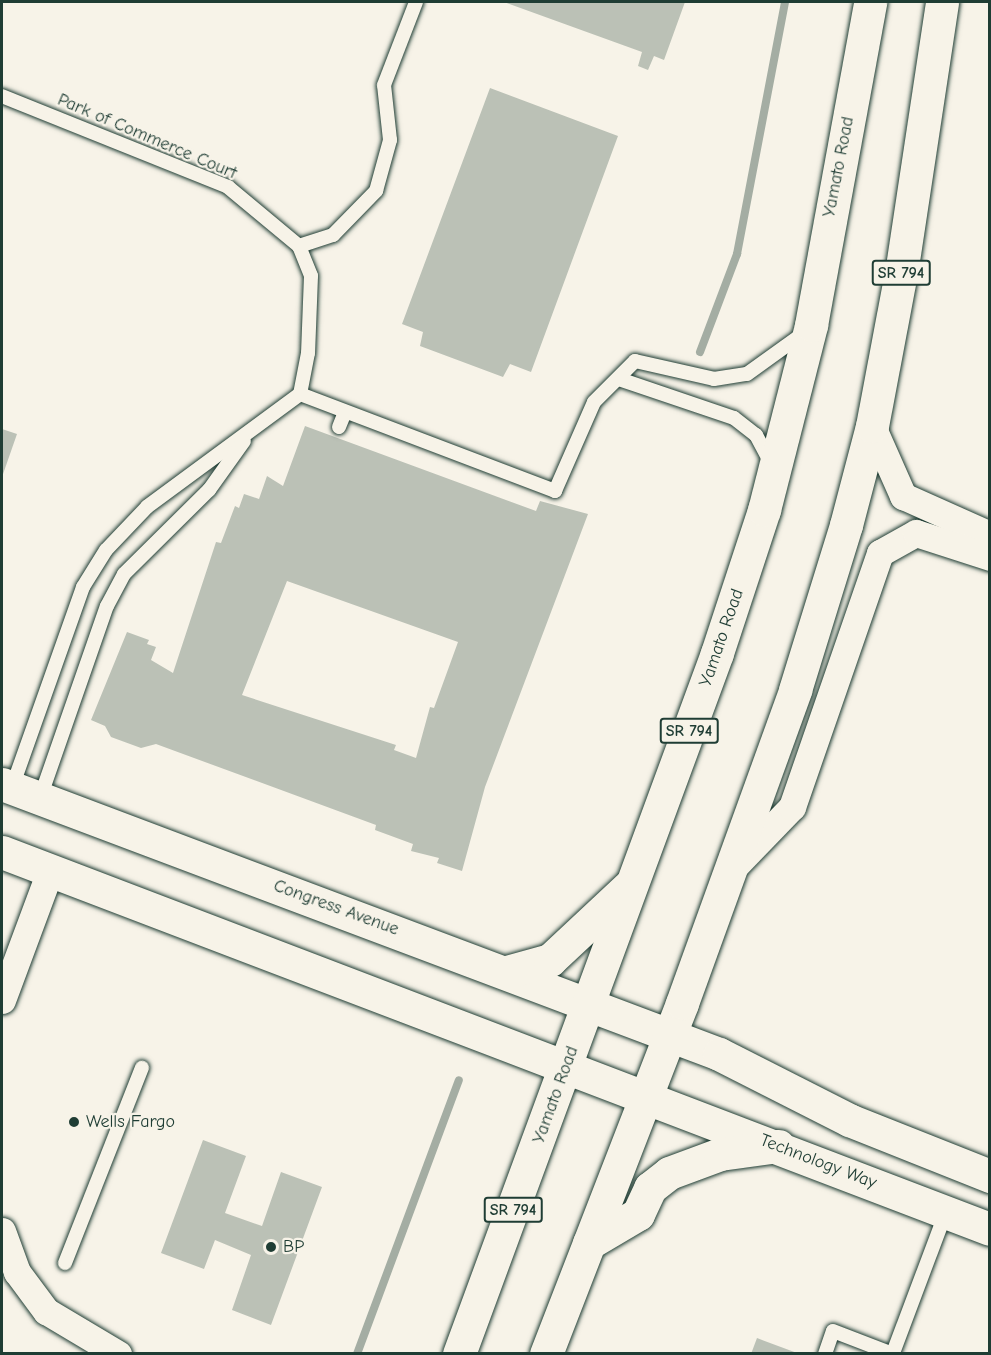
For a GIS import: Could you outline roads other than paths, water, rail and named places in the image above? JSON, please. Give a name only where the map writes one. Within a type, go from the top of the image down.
[{"type":"main road","name":"Yamato Road","points":[[459,1353],[567,1067],[717,652],[774,474],[811,325],[870,2]]},
{"type":"main road","name":"SR 794","points":[[546,1353],[669,1034],[795,690],[872,426],[942,2]]},
{"type":"main road","name":"Congress Avenue","points":[[18,790],[669,1034]]},
{"type":"main road","points":[[2,852],[646,1095]]},
{"type":"main road","points":[[507,972],[550,960],[632,883]]},
{"type":"main road","points":[[669,1034],[849,1120],[990,1176]]},
{"type":"main road","name":"Technology Way","points":[[646,1095],[990,1229]]},
{"type":"main road","points":[[589,1243],[638,1214],[650,1188],[669,1173],[720,1154],[778,1146]]},
{"type":"street","points":[[872,426],[903,496],[990,536]]},
{"type":"street","points":[[726,876],[792,807],[880,553],[916,533],[990,556]]},
{"type":"street","points":[[2,1000],[50,871]]},
{"type":"street","points":[[2,1231],[17,1272],[46,1311],[118,1353]]},
{"type":"lane","points":[[18,790],[79,598],[106,550],[147,507],[300,394],[311,293],[299,246],[333,235],[376,191],[390,140],[384,85],[416,2]]},
{"type":"lane","name":"Park of Commerce Court","points":[[2,96],[228,187],[299,246]]},
{"type":"lane","points":[[300,394],[555,491],[594,402],[635,362],[714,379],[747,374],[779,356],[811,325]]},
{"type":"lane","points":[[619,379],[747,426],[774,474]]},
{"type":"lane","points":[[339,427],[345,412]]},
{"type":"lane","points":[[18,790],[124,574],[209,490],[253,430]]},
{"type":"lane","points":[[64,1263],[142,1068]]},
{"type":"lane","points":[[825,1353],[833,1331],[893,1353],[946,1212]]},
{"type":"waterway","points":[[700,352],[737,254],[785,2]]},
{"type":"waterway","points":[[357,1354],[459,1080]]},
{"type":"place","name":"Wells Fargo","points":[[74,1122]]},
{"type":"place","name":"BP","points":[[271,1247]]}]
